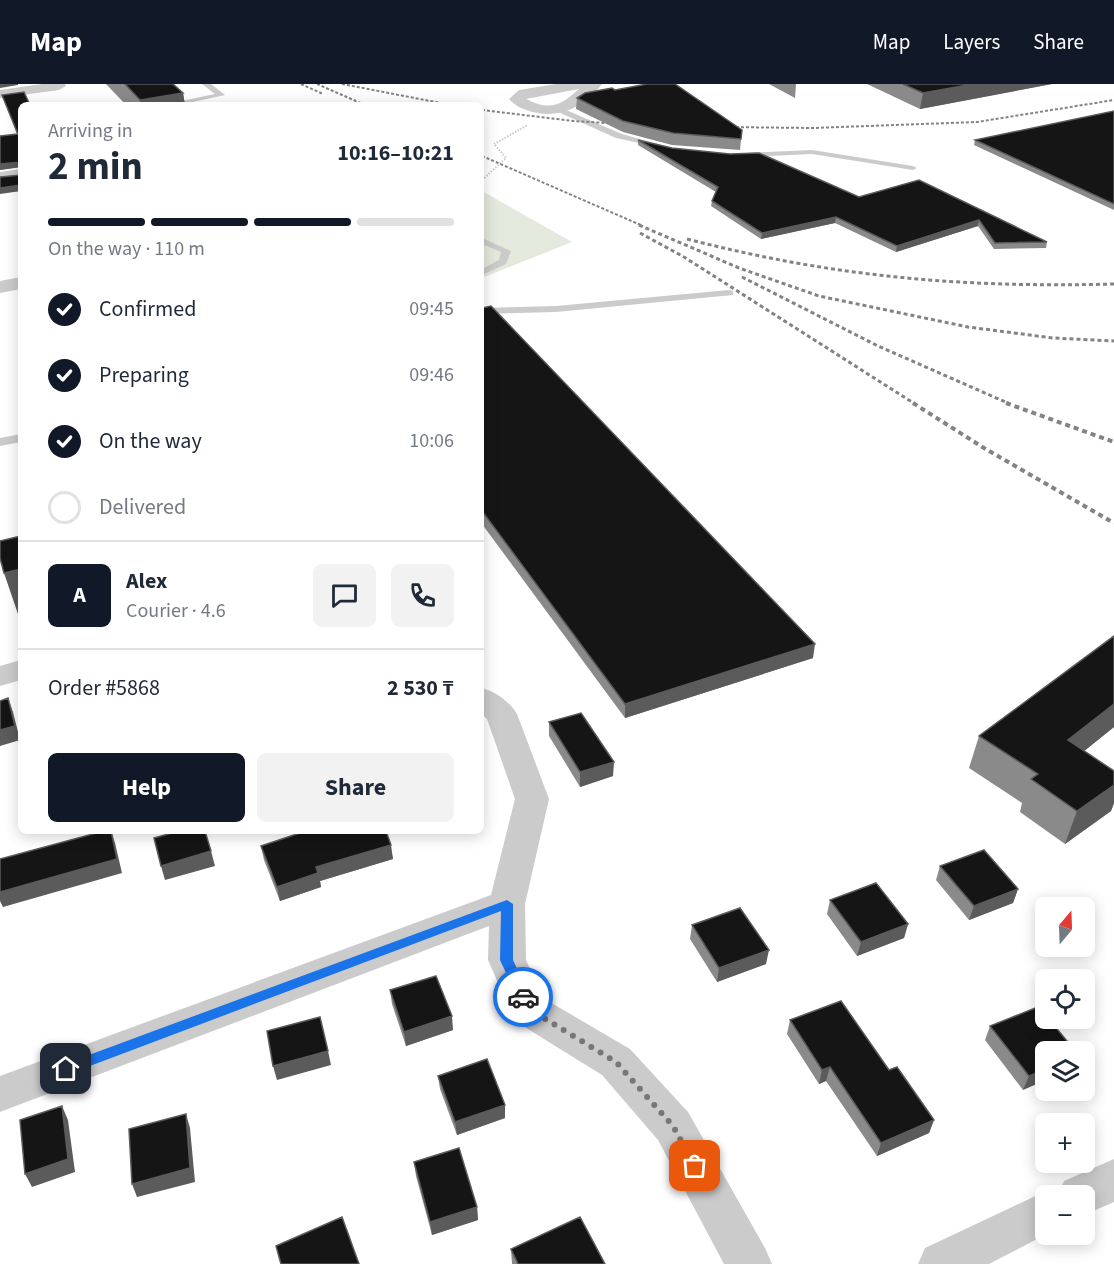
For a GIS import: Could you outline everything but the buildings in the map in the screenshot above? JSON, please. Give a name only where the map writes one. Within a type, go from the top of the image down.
[{"type":"street","points":[[587,84],[524,93],[516,99],[531,108],[559,109],[568,105],[595,84]]},
{"type":"street","points":[[0,94],[60,88]]},
{"type":"street","points":[[0,177],[18,174]]},
{"type":"street","points":[[0,287],[18,284]]},
{"type":"street","points":[[0,676],[18,671]]},
{"type":"street","points":[[484,700],[501,714],[532,800],[507,904],[507,960],[529,1009],[616,1062],[673,1126],[749,1264]]},
{"type":"street","points":[[0,1094],[507,904]]},
{"type":"street","points":[[1095,1189],[1114,1180]]},
{"type":"street","points":[[941,1264],[1035,1217]]},
{"type":"lane","points":[[183,102],[220,95],[206,84]]},
{"type":"lane","points":[[559,109],[619,136],[661,146]]},
{"type":"lane","points":[[730,155],[812,153],[913,168]]},
{"type":"lane","points":[[484,242],[506,251],[503,262],[484,271]]},
{"type":"lane","points":[[484,311],[556,309],[729,293]]},
{"type":"lane","points":[[0,442],[18,439]]},
{"type":"path","points":[[484,178],[506,158],[494,144]]},
{"type":"shaded area","points":[[484,192],[572,242],[484,277]]},
{"type":"railway","points":[[301,84],[323,94]]},
{"type":"railway","points":[[317,84],[358,102]]},
{"type":"railway","points":[[342,84],[435,102]]},
{"type":"railway","points":[[721,127],[813,128],[977,122],[1114,100]]},
{"type":"railway","points":[[484,110],[573,121],[622,124]]},
{"type":"railway","points":[[484,157],[643,226]]},
{"type":"railway","points":[[639,225],[739,268],[819,296],[968,327],[1053,338],[1114,341]]},
{"type":"railway","points":[[640,233],[684,257],[915,404]]},
{"type":"railway","points":[[687,239],[794,263],[899,277],[1004,284],[1114,284]]},
{"type":"railway","points":[[742,277],[878,346],[1010,404]]},
{"type":"railway","points":[[913,403],[984,448],[1114,523]]},
{"type":"railway","points":[[1006,403],[1114,442]]},
{"type":"way so far","points":[[523,997],[529,1009],[616,1062],[673,1126],[695,1166]]},
{"type":"route","points":[[66,1069],[507,904],[507,960],[523,997]]}]
